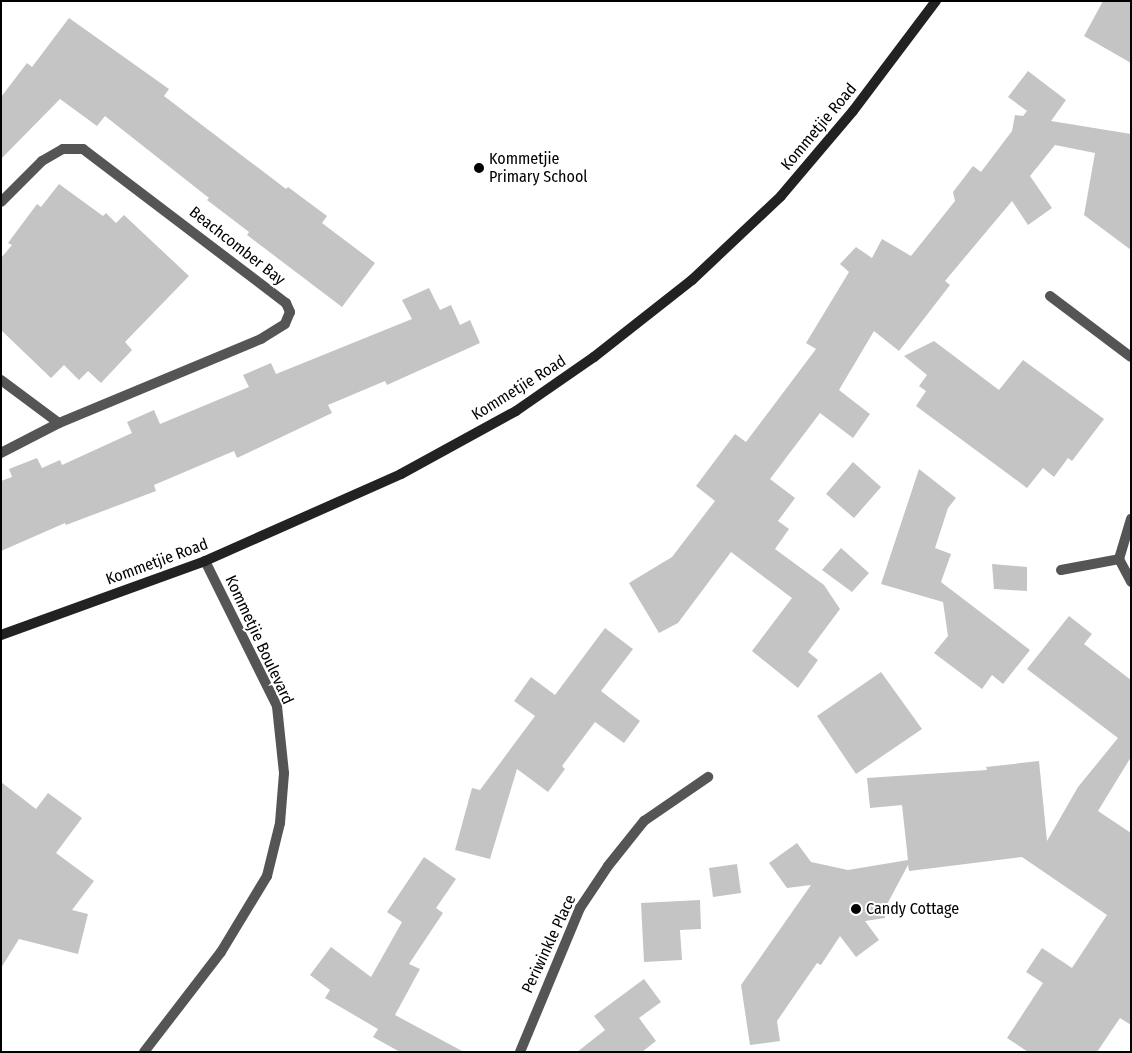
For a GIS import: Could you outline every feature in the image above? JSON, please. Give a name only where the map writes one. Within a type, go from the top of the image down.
[{"type":"main road","name":"Kommetjie Road","points":[[1,634],[205,562],[400,474],[516,411],[594,357],[692,280],[781,196],[853,111],[936,1]]},
{"type":"street","name":"Beachcomber Bay","points":[[1,202],[42,161],[62,150],[83,149],[270,290],[286,303],[290,312],[285,324],[262,339],[59,423],[1,453]]},
{"type":"street","points":[[1050,296],[1131,357]]},
{"type":"street","points":[[1,380],[59,423]]},
{"type":"street","points":[[1131,519],[1118,558],[1131,582]]},
{"type":"street","points":[[1061,570],[1118,558]]},
{"type":"street","name":"Kommetjie Boulevard","points":[[144,1052],[226,944],[267,876],[280,823],[284,773],[277,706],[205,562]]},
{"type":"street","name":"Periwinkle Place","points":[[520,1052],[580,908],[608,866],[644,821],[708,777]]},
{"type":"building","points":[[1103,1],[1131,1],[1131,63],[1084,36]]},
{"type":"building","points":[[69,18],[169,89],[164,96],[286,189],[288,187],[327,216],[322,223],[375,263],[342,307],[247,235],[249,232],[207,200],[209,198],[105,116],[97,126],[60,99],[1,159],[1,97],[27,63],[32,67]]},
{"type":"building","points":[[1028,71],[1066,100],[1051,121],[1131,134],[1131,250],[1084,215],[1095,153],[1055,145],[1030,176],[1052,208],[1028,225],[1012,201],[945,281],[950,285],[899,351],[874,331],[839,390],[870,414],[853,438],[820,413],[770,479],[795,498],[778,521],[789,529],[775,549],[824,585],[840,609],[808,652],[818,660],[798,688],[752,651],[792,598],[731,552],[678,623],[659,633],[629,583],[672,557],[715,501],[696,486],[735,434],[746,442],[816,349],[806,343],[849,272],[840,264],[856,247],[872,258],[882,239],[911,256],[955,201],[953,192],[973,166],[981,172],[1012,131],[1015,115],[1023,116],[1027,111],[1008,97]]},
{"type":"building","points":[[59,184],[103,216],[106,213],[116,223],[124,215],[189,276],[125,342],[132,350],[101,383],[88,371],[79,380],[64,365],[51,378],[1,330],[1,258],[12,245],[8,243],[37,204],[41,207]]},
{"type":"building","points":[[429,288],[440,310],[451,305],[460,325],[470,320],[480,343],[387,385],[385,381],[328,405],[332,413],[237,458],[234,451],[154,485],[156,491],[66,525],[65,523],[1,551],[1,481],[12,477],[9,469],[37,458],[42,468],[60,460],[62,465],[132,433],[127,422],[154,410],[160,424],[249,387],[243,375],[271,363],[276,374],[412,319],[402,300]]},
{"type":"building","points":[[934,341],[999,390],[1023,360],[1104,419],[1072,461],[1068,458],[1054,477],[1043,468],[1027,488],[916,406],[926,391],[919,386],[927,375],[904,356]]},
{"type":"building","points":[[853,462],[881,487],[854,518],[826,494]]},
{"type":"building","points":[[919,469],[956,498],[948,508],[935,548],[951,554],[941,582],[1030,650],[1003,684],[992,675],[982,689],[934,653],[948,636],[943,602],[881,584]]},
{"type":"building","points":[[841,548],[869,573],[852,592],[822,570]]},
{"type":"building","points":[[992,564],[1027,567],[1027,591],[994,589]]},
{"type":"building","points":[[1069,616],[1092,634],[1084,644],[1131,680],[1131,757],[1098,811],[1131,833],[1131,1025],[1120,1018],[1097,1052],[1028,1052],[1007,1038],[1043,983],[1026,972],[1042,948],[1072,968],[1107,915],[1022,857],[909,871],[908,865],[884,910],[885,918],[865,921],[879,940],[856,957],[840,936],[821,965],[817,963],[777,1021],[780,1041],[750,1045],[741,985],[811,885],[787,888],[769,863],[797,843],[811,862],[848,870],[908,860],[902,805],[870,808],[867,778],[987,770],[986,767],[1039,761],[1047,841],[1078,787],[1118,738],[1027,669]]},
{"type":"building","points":[[605,628],[633,649],[601,691],[640,721],[624,743],[595,722],[562,766],[565,769],[548,792],[517,769],[490,859],[455,850],[472,788],[480,790],[535,716],[514,701],[531,677],[555,695]]},
{"type":"building","points":[[881,672],[922,729],[856,774],[817,716]]},
{"type":"building","points":[[1,782],[36,809],[48,793],[82,818],[56,853],[94,881],[72,910],[88,914],[78,954],[19,939],[1,968]]},
{"type":"building","points":[[424,857],[456,879],[436,908],[443,913],[409,964],[420,969],[395,1015],[464,1052],[400,1052],[373,1037],[378,1029],[325,998],[330,990],[310,975],[331,947],[371,977],[402,922],[387,912]]},
{"type":"building","points":[[737,864],[741,893],[713,897],[709,868]]},
{"type":"building","points":[[700,900],[701,929],[680,930],[682,960],[644,962],[641,903]]},
{"type":"building","points":[[644,979],[661,1002],[639,1018],[656,1041],[642,1052],[577,1052],[605,1030],[594,1016]]},
{"type":"place","name":"Kommetjie Primary School","points":[[479,168]]},
{"type":"place","name":"Candy Cottage","points":[[856,909]]}]
